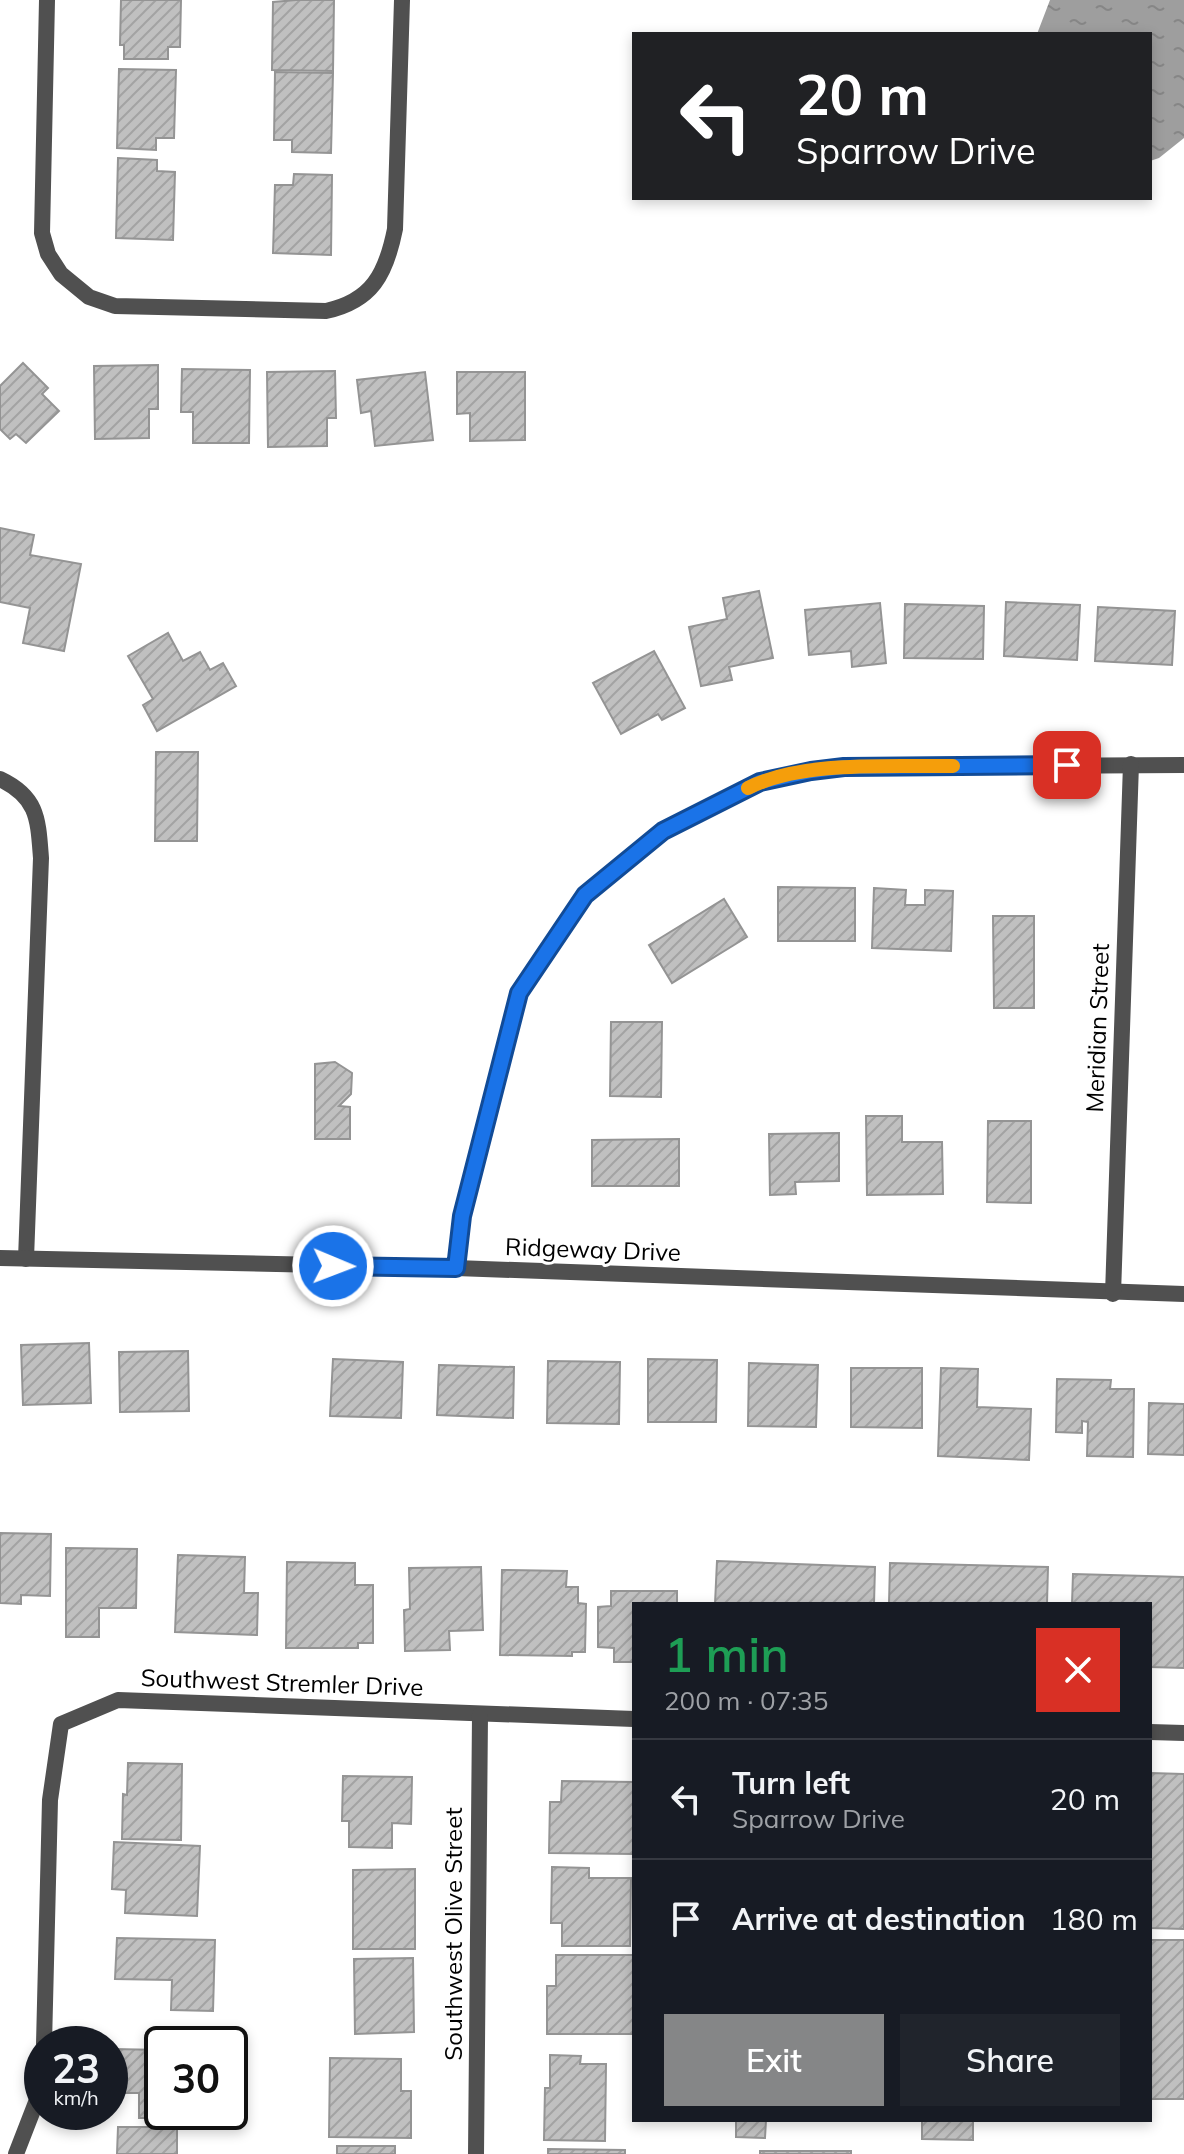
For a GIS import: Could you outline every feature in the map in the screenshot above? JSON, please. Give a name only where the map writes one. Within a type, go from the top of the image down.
[{"type":"street","points":[[47,0],[41,212],[48,254],[61,274],[89,297],[115,306],[326,311],[348,306],[364,297],[391,250],[395,229],[402,0]]},
{"type":"street","name":"Meridian Street","points":[[1113,1294],[1131,764]]},
{"type":"street","points":[[456,1268],[462,1216],[519,993],[585,895],[663,831],[760,782],[811,771],[844,767],[1184,765]]},
{"type":"street","points":[[0,779],[21,789],[38,820],[41,858],[26,1259]]},
{"type":"street","name":"Ridgeway Drive","points":[[0,1258],[456,1268],[1113,1294],[1184,1294]]},
{"type":"street","name":"Southwest Stremler Drive","points":[[44,2026],[50,1800],[61,1724],[118,1700],[632,1719]]},
{"type":"street","name":"Southwest Olive Street","points":[[476,2154],[480,1715]]},
{"type":"street","points":[[1152,1732],[1184,1733]]},
{"type":"street","points":[[16,2154],[25,2130]]},
{"type":"water","points":[[1050,0],[1184,0],[1184,138],[1152,160],[1152,32],[1038,32]]},
{"type":"building","points":[[121,0],[181,0],[180,47],[168,47],[168,59],[124,59],[124,45],[120,45]]},
{"type":"building","points":[[334,0],[333,71],[272,70],[273,2]]},
{"type":"building","points":[[119,69],[176,70],[174,138],[156,138],[156,150],[117,148]]},
{"type":"building","points":[[275,72],[333,73],[331,153],[292,152],[292,140],[274,140]]},
{"type":"building","points":[[118,158],[157,160],[157,171],[175,172],[173,240],[116,238]]},
{"type":"building","points":[[294,174],[332,175],[331,255],[273,253],[275,185],[293,185]]},
{"type":"building","points":[[23,363],[48,388],[42,394],[59,411],[26,443],[16,434],[10,439],[0,429],[0,386]]},
{"type":"building","points":[[158,365],[158,409],[149,409],[149,438],[95,439],[94,366]]},
{"type":"building","points":[[182,369],[250,370],[249,443],[193,443],[193,412],[181,412]]},
{"type":"building","points":[[335,371],[336,418],[327,418],[327,446],[268,447],[267,372]]},
{"type":"building","points":[[425,372],[433,440],[375,446],[371,411],[361,413],[357,380]]},
{"type":"building","points":[[457,372],[525,372],[525,440],[470,441],[470,413],[457,414]]},
{"type":"building","points":[[0,528],[34,535],[30,555],[81,564],[64,651],[23,643],[30,608],[0,602]]},
{"type":"building","points":[[759,591],[773,658],[729,667],[732,680],[701,686],[689,627],[727,619],[723,598]]},
{"type":"building","points":[[1006,602],[1080,605],[1077,660],[1004,656]]},
{"type":"building","points":[[880,603],[886,663],[852,667],[851,651],[809,655],[805,610]]},
{"type":"building","points":[[905,604],[984,606],[983,659],[904,658]]},
{"type":"building","points":[[1098,607],[1175,611],[1172,665],[1095,661]]},
{"type":"building","points":[[168,633],[183,661],[200,652],[210,670],[223,663],[236,686],[157,731],[143,705],[153,699],[128,656]]},
{"type":"building","points":[[654,651],[685,708],[662,720],[658,714],[621,734],[593,683]]},
{"type":"building","points":[[156,752],[198,752],[197,841],[155,841]]},
{"type":"building","points":[[778,887],[855,888],[855,941],[778,941]]},
{"type":"building","points":[[874,888],[906,890],[905,905],[925,905],[925,890],[953,891],[951,951],[872,948]]},
{"type":"building","points":[[724,899],[747,937],[672,983],[649,945]]},
{"type":"building","points":[[993,916],[1034,916],[1034,1008],[994,1008]]},
{"type":"building","points":[[611,1022],[662,1022],[661,1097],[610,1096]]},
{"type":"building","points":[[335,1062],[352,1073],[351,1094],[339,1106],[350,1107],[350,1139],[315,1139],[315,1064]]},
{"type":"building","points":[[866,1116],[902,1116],[902,1142],[942,1142],[943,1194],[867,1195]]},
{"type":"building","points":[[988,1121],[1031,1121],[1031,1203],[987,1202]]},
{"type":"building","points":[[839,1133],[839,1181],[795,1182],[796,1194],[770,1195],[769,1134]]},
{"type":"building","points":[[679,1139],[679,1186],[592,1186],[592,1140]]},
{"type":"building","points":[[89,1343],[91,1403],[23,1405],[21,1345]]},
{"type":"building","points":[[188,1351],[189,1411],[120,1412],[119,1352]]},
{"type":"building","points":[[333,1359],[403,1362],[401,1418],[330,1416]]},
{"type":"building","points":[[648,1359],[717,1360],[716,1422],[648,1422]]},
{"type":"building","points":[[548,1361],[620,1362],[619,1424],[547,1423]]},
{"type":"building","points":[[749,1363],[818,1365],[816,1427],[748,1426]]},
{"type":"building","points":[[439,1365],[514,1367],[513,1418],[437,1415]]},
{"type":"building","points":[[851,1368],[922,1368],[922,1428],[851,1427]]},
{"type":"building","points":[[941,1368],[978,1369],[977,1407],[1031,1409],[1029,1460],[938,1456]]},
{"type":"building","points":[[1057,1379],[1111,1380],[1110,1389],[1134,1389],[1133,1457],[1087,1456],[1088,1422],[1082,1421],[1082,1433],[1056,1432]]},
{"type":"building","points":[[1149,1403],[1184,1404],[1184,1455],[1148,1454]]},
{"type":"building","points":[[0,1533],[51,1534],[50,1596],[21,1595],[21,1604],[0,1603]]},
{"type":"building","points":[[66,1548],[137,1549],[136,1608],[99,1608],[99,1637],[66,1637]]},
{"type":"building","points":[[178,1555],[245,1557],[244,1593],[258,1593],[257,1635],[175,1632]]},
{"type":"building","points":[[717,1561],[875,1567],[874,1602],[715,1602]]},
{"type":"building","points":[[287,1562],[355,1563],[355,1585],[373,1585],[373,1643],[358,1643],[358,1648],[286,1648]]},
{"type":"building","points":[[890,1563],[1048,1567],[1047,1602],[889,1602]]},
{"type":"building","points":[[481,1567],[483,1630],[449,1631],[450,1650],[405,1651],[404,1610],[410,1609],[409,1568]]},
{"type":"building","points":[[502,1570],[567,1571],[566,1587],[578,1587],[578,1603],[586,1604],[585,1652],[572,1652],[572,1656],[500,1655]]},
{"type":"building","points":[[1073,1574],[1184,1577],[1184,1668],[1152,1667],[1152,1602],[1072,1602]]},
{"type":"building","points":[[611,1591],[677,1591],[677,1602],[632,1602],[632,1662],[614,1662],[614,1648],[598,1647],[598,1607],[611,1606]]},
{"type":"building","points":[[128,1763],[182,1764],[181,1840],[122,1839],[123,1794],[127,1795]]},
{"type":"building","points":[[1152,1773],[1184,1774],[1184,1929],[1152,1928]]},
{"type":"building","points":[[343,1776],[412,1777],[411,1824],[392,1823],[392,1848],[349,1847],[349,1821],[342,1821]]},
{"type":"building","points":[[562,1781],[632,1782],[632,1854],[549,1853],[550,1802],[561,1802]]},
{"type":"building","points":[[114,1842],[200,1846],[197,1916],[125,1913],[126,1890],[112,1889]]},
{"type":"building","points":[[552,1867],[589,1868],[589,1878],[631,1878],[630,1946],[562,1946],[562,1923],[551,1923]]},
{"type":"building","points":[[415,1869],[415,1949],[353,1949],[353,1870]]},
{"type":"building","points":[[117,1938],[215,1940],[213,2011],[171,2010],[172,1980],[115,1979]]},
{"type":"building","points":[[1152,1940],[1184,1940],[1184,2099],[1152,2099]]},
{"type":"building","points":[[556,1955],[632,1955],[632,2034],[547,2034],[547,1986],[556,1986]]},
{"type":"building","points":[[413,1958],[414,2032],[355,2034],[354,1959]]},
{"type":"building","points":[[128,2049],[144,2050],[144,2118],[139,2118],[139,2093],[128,2093]]},
{"type":"building","points":[[550,2055],[581,2056],[580,2064],[606,2064],[605,2141],[544,2140],[545,2088],[550,2088]]},
{"type":"building","points":[[330,2058],[401,2059],[401,2091],[411,2091],[411,2138],[329,2137]]},
{"type":"building","points":[[736,2122],[766,2122],[765,2138],[736,2137]]},
{"type":"building","points":[[922,2122],[973,2122],[973,2140],[922,2139]]},
{"type":"building","points":[[144,2127],[144,2130],[177,2130],[177,2154],[117,2154],[118,2130]]},
{"type":"building","points":[[337,2146],[395,2146],[395,2154],[337,2154]]},
{"type":"building","points":[[548,2149],[625,2150],[625,2154],[548,2154]]},
{"type":"building","points":[[760,2151],[851,2151],[851,2154],[760,2154]]},
{"type":"slow traffic","points":[[748,788],[760,782],[844,767],[953,766]]},
{"type":"route","points":[[333,1266],[456,1268],[462,1216],[519,993],[585,895],[663,831],[760,782],[811,771],[844,767],[1067,765]]}]
